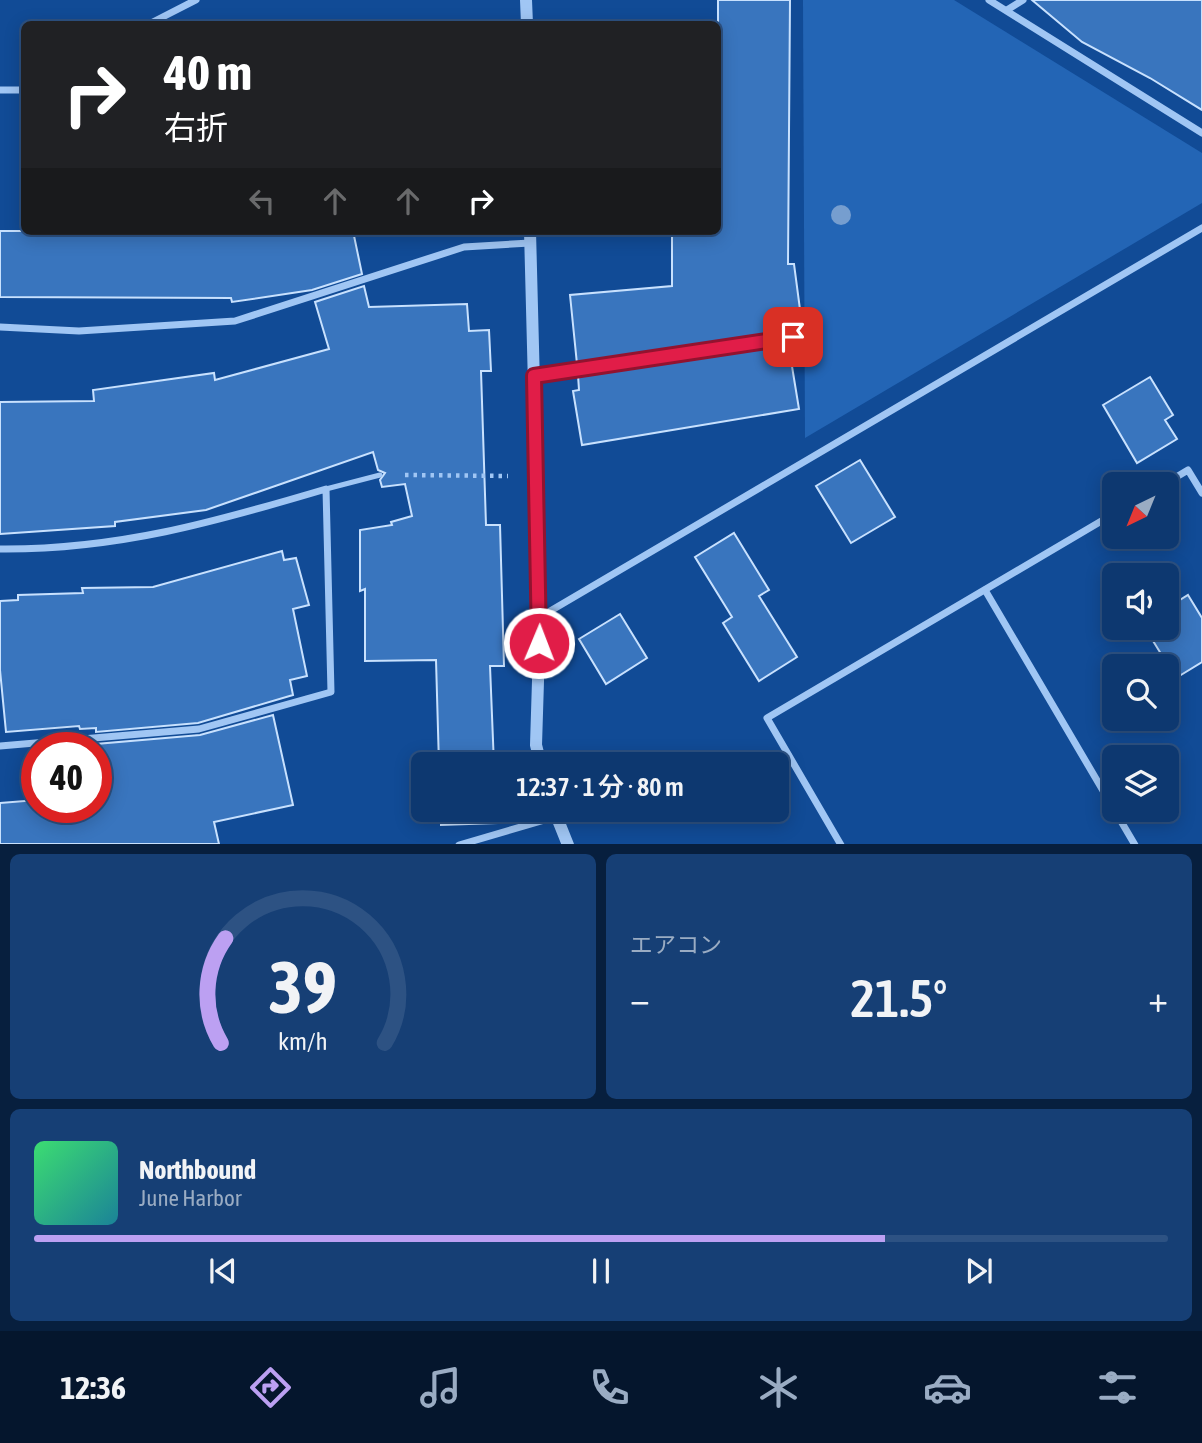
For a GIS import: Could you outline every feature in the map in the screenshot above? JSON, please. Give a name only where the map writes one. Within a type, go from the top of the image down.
[{"type":"street","points":[[155,21],[196,0]]},
{"type":"street","points":[[526,0],[527,21]]},
{"type":"street","points":[[989,0],[1202,133]]},
{"type":"street","points":[[1007,10],[1023,0]]},
{"type":"street","points":[[0,90],[21,90]]},
{"type":"street","points":[[540,618],[1202,228]]},
{"type":"street","points":[[0,327],[79,331],[235,321],[464,247],[530,237],[540,618],[538,752]]},
{"type":"street","points":[[1180,475],[1188,470],[1202,493]]},
{"type":"street","points":[[0,549],[50,550],[120,543],[227,519],[326,489],[331,692],[199,729],[0,746]]},
{"type":"street","points":[[840,844],[767,718],[1102,521]]},
{"type":"street","points":[[985,590],[1134,844]]},
{"type":"street","points":[[462,844],[527,822]]},
{"type":"street","points":[[558,822],[568,844]]},
{"type":"lane","points":[[534,376],[793,337]]},
{"type":"lane","points":[[326,489],[380,475]]},
{"type":"path","points":[[380,475],[537,477]]},
{"type":"shaded area","points":[[803,0],[954,0],[1202,153],[1202,203],[805,438]]},
{"type":"building","points":[[718,0],[790,0],[788,264],[794,264],[801,317],[785,319],[787,332],[577,364],[570,295],[672,286],[672,235],[721,235],[721,21],[718,21]]},
{"type":"building","points":[[1032,0],[1202,0],[1202,110],[1150,78],[1082,42]]},
{"type":"building","points":[[0,231],[21,231],[21,235],[354,235],[362,274],[312,290],[232,302],[231,298],[0,297]]},
{"type":"building","points":[[364,286],[369,307],[467,304],[469,331],[489,330],[491,371],[481,371],[486,525],[500,525],[504,666],[490,666],[493,752],[439,752],[436,660],[365,661],[365,589],[360,591],[360,530],[392,525],[391,522],[412,516],[405,484],[382,487],[380,480],[385,473],[378,470],[373,452],[206,510],[115,522],[115,526],[0,534],[0,402],[94,401],[93,390],[214,373],[215,380],[329,349],[315,302]]},
{"type":"building","points":[[788,342],[799,409],[582,445],[573,391],[579,390],[578,375]]},
{"type":"building","points":[[1150,377],[1173,415],[1165,420],[1177,439],[1137,463],[1103,405]]},
{"type":"building","points":[[860,460],[895,517],[851,543],[816,486]]},
{"type":"building","points":[[734,533],[769,590],[759,596],[797,657],[759,681],[723,623],[732,617],[695,557]]},
{"type":"building","points":[[282,551],[284,560],[296,558],[309,605],[293,609],[307,676],[290,680],[293,695],[198,723],[96,732],[96,728],[80,729],[79,726],[6,732],[0,670],[0,601],[18,600],[18,595],[83,593],[82,588],[153,587]]},
{"type":"building","points":[[1188,595],[1202,618],[1202,662],[1179,676],[1179,654],[1161,654],[1152,640],[1179,640],[1179,601]]},
{"type":"building","points":[[620,614],[647,658],[606,684],[579,639]]},
{"type":"building","points":[[273,715],[293,805],[214,822],[219,844],[0,844],[0,803],[21,801],[21,823],[112,823],[112,743],[200,735]]},
{"type":"building","points":[[441,822],[497,823],[441,825]]},
{"type":"route","points":[[539,643],[534,376],[793,337]]}]
